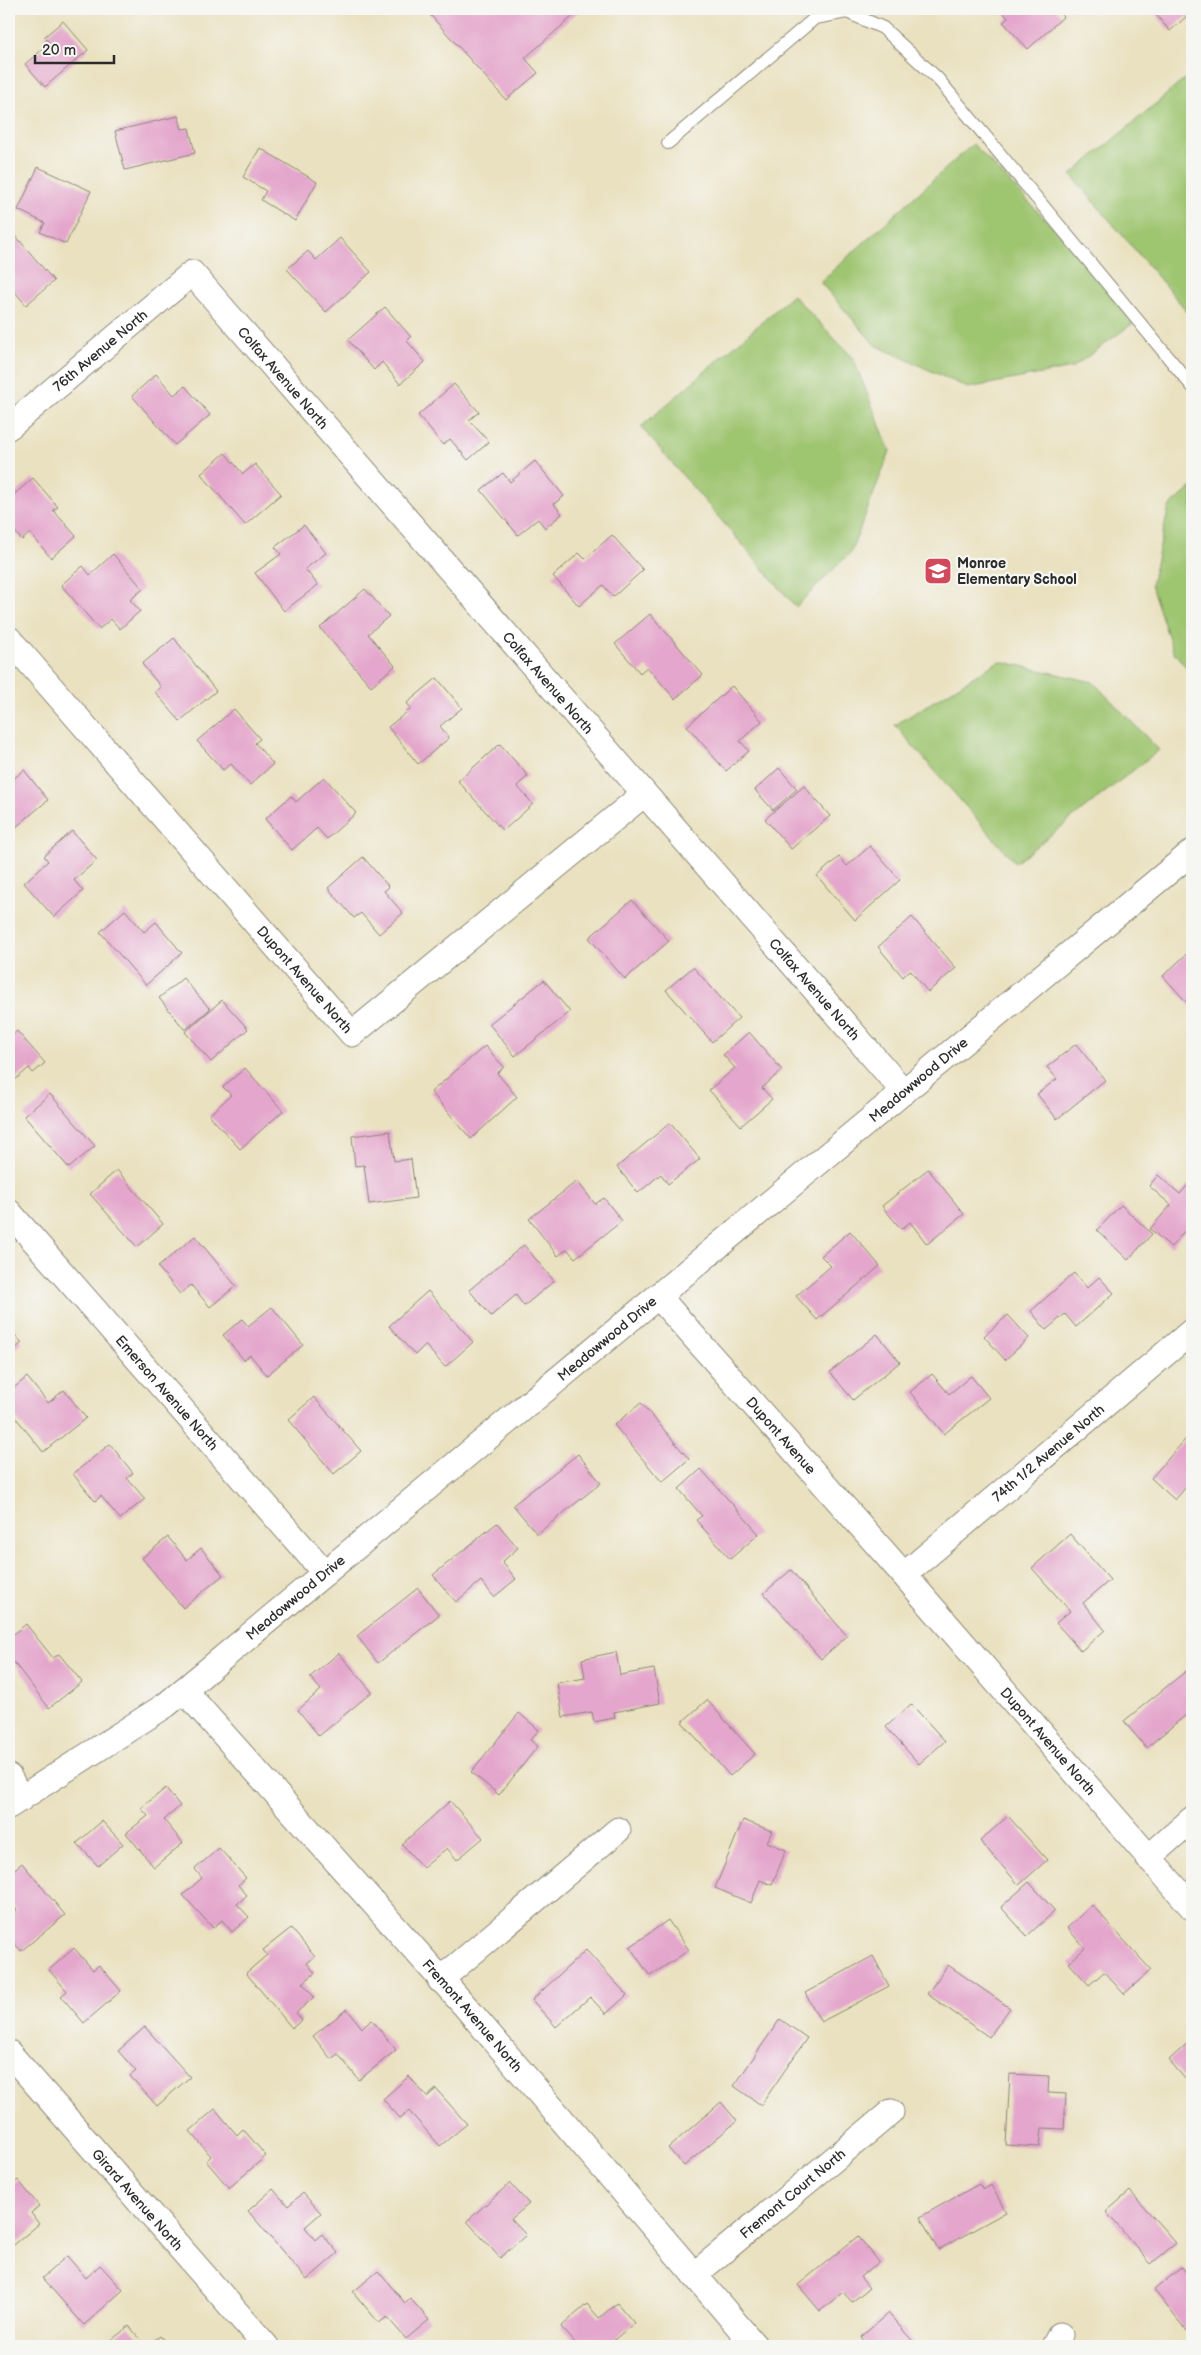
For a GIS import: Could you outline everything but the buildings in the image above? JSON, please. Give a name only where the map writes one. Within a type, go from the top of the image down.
[{"type":"street","name":"76th Avenue North","points":[[9,427],[192,273]]},
{"type":"street","name":"Colfax Avenue North","points":[[192,273],[904,1092]]},
{"type":"street","name":"Dupont Avenue North","points":[[9,639],[352,1034],[644,794]]},
{"type":"street","name":"Meadowwood Drive","points":[[13,1794],[166,1705],[1192,852]]},
{"type":"street","name":"Emerson Avenue North","points":[[9,1212],[325,1573]]},
{"type":"street","name":"Dupont Avenue","points":[[658,1296],[904,1575]]},
{"type":"street","name":"74th 1/2 Avenue North","points":[[904,1575],[1192,1331]]},
{"type":"street","name":"Dupont Avenue North","points":[[904,1575],[1192,1907]]},
{"type":"street","name":"Fremont Avenue North","points":[[184,1690],[465,2006],[755,2346]]},
{"type":"street","points":[[1148,1858],[1192,1819]]},
{"type":"street","points":[[440,1980],[618,1830]]},
{"type":"street","name":"Girard Avenue North","points":[[9,2052],[266,2346]]},
{"type":"street","name":"Fremont Court North","points":[[694,2275],[891,2112]]},
{"type":"lane","points":[[668,143],[815,18],[847,12],[883,28],[938,79],[1192,386]]},
{"type":"green space","points":[[1192,73],[1192,317],[1071,175]]},
{"type":"green space","points":[[973,144],[1140,318],[1072,368],[968,388],[875,345],[820,282]]},
{"type":"green space","points":[[793,295],[853,358],[890,451],[851,552],[796,607],[641,427]]},
{"type":"green space","points":[[1192,487],[1192,674],[1173,651],[1151,585],[1169,507]]},
{"type":"green space","points":[[999,661],[1093,682],[1159,750],[1015,863],[895,725]]},
{"type":"place","name":"Monroe Elementary School","points":[[938,571]]}]
